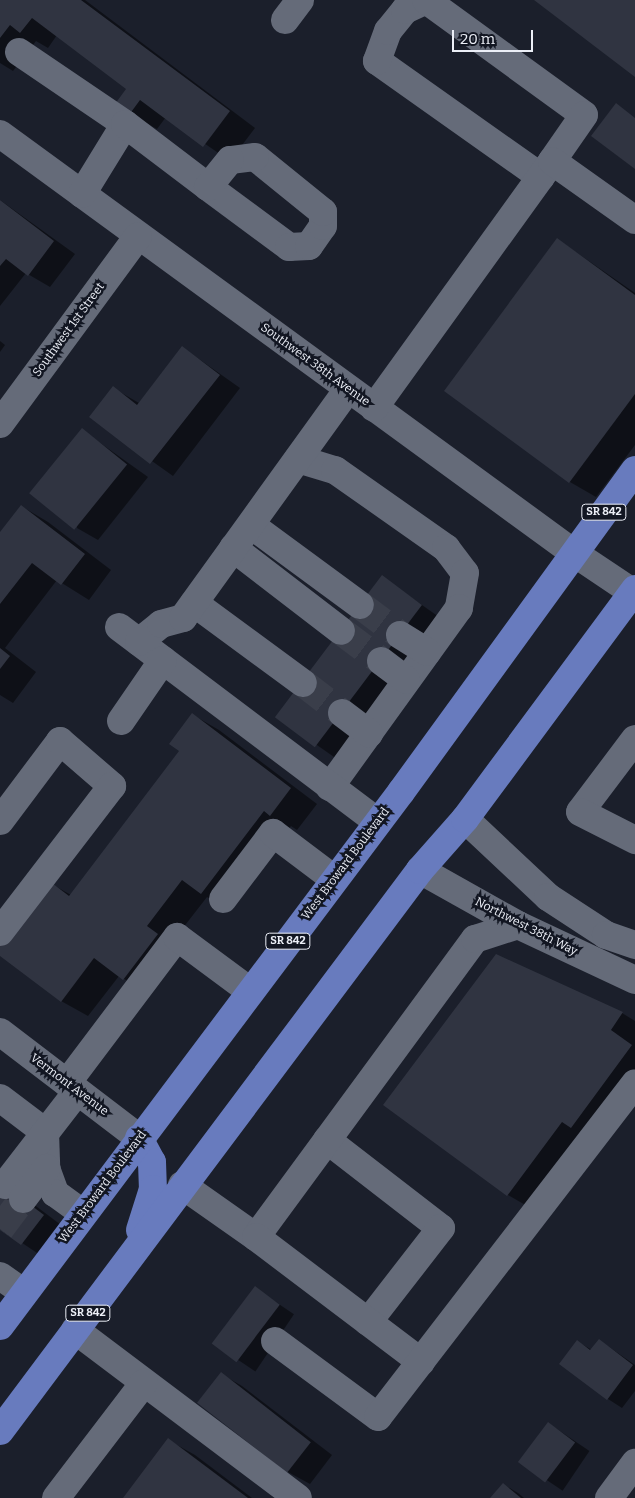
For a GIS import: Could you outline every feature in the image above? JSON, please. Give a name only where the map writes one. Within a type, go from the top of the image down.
[{"type":"main road","name":"West Broward Boulevard","points":[[0,1326],[139,1138],[378,822],[635,470]]},
{"type":"main road","name":"SR 842","points":[[0,1431],[182,1185],[420,870],[465,820],[634,592]]},
{"type":"main road","points":[[133,1252],[153,1189],[152,1162],[139,1138]]},
{"type":"street","points":[[374,408],[546,169],[584,115],[426,0],[405,10],[388,31],[376,61],[546,169],[635,220]]},
{"type":"street","points":[[19,52],[125,124],[208,187]]},
{"type":"street","points":[[82,194],[125,124]]},
{"type":"street","name":"Southwest 38th Avenue","points":[[0,134],[574,553],[634,592]]},
{"type":"street","name":"Southwest 1st Street","points":[[0,424],[138,236]]},
{"type":"street","points":[[348,389],[183,618],[129,635],[378,822]]},
{"type":"street","points":[[298,459],[335,470],[446,548],[465,573],[459,608],[330,787]]},
{"type":"street","points":[[251,524],[360,605]]},
{"type":"street","points":[[233,548],[341,631]]},
{"type":"street","points":[[194,603],[302,683]]},
{"type":"street","points":[[400,635],[427,652]]},
{"type":"street","points":[[121,721],[163,660]]},
{"type":"street","points":[[381,661],[406,680]]},
{"type":"street","points":[[342,713],[369,733]]},
{"type":"street","points":[[635,738],[580,812],[635,840]]},
{"type":"street","points":[[0,820],[60,741],[112,786],[0,930]]},
{"type":"street","points":[[465,820],[561,907],[606,935],[635,946]]},
{"type":"street","points":[[224,899],[273,832],[334,879]]},
{"type":"street","name":"Northwest 38th Way","points":[[420,870],[518,925],[635,980]]},
{"type":"street","points":[[256,1237],[475,939],[518,925]]},
{"type":"street","points":[[83,1213],[55,1193],[24,1183],[45,1132],[72,1088],[177,937],[250,991]]},
{"type":"street","name":"Vermont Avenue","points":[[0,1032],[139,1138]]},
{"type":"street","points":[[275,1341],[378,1417],[635,1083]]},
{"type":"street","points":[[0,1098],[45,1132]]},
{"type":"street","points":[[327,1140],[441,1228],[368,1322]]},
{"type":"street","points":[[182,1185],[256,1237],[421,1362]]},
{"type":"street","points":[[0,1276],[24,1293]]},
{"type":"street","points":[[75,1330],[298,1498]]},
{"type":"street","points":[[56,1498],[144,1383]]},
{"type":"street","points":[[609,1498],[635,1463]]},
{"type":"building","points":[[0,0],[81,0],[230,111],[203,147],[140,100],[129,115],[115,104],[126,89],[32,18],[20,33],[10,25],[0,38]]},
{"type":"building","points":[[534,0],[635,0],[635,77]]},
{"type":"building","points":[[616,103],[635,118],[635,169],[591,136]]},
{"type":"building","points":[[0,200],[54,241],[28,276],[6,259],[0,266]]},
{"type":"building","points":[[557,238],[635,295],[635,394],[569,483],[444,391]]},
{"type":"building","points":[[182,346],[220,375],[150,464],[89,417],[113,386],[137,405]]},
{"type":"building","points":[[82,428],[127,465],[74,530],[29,493]]},
{"type":"building","points":[[21,505],[85,554],[61,585],[32,563],[0,604],[0,532]]},
{"type":"building","points":[[382,575],[422,605],[315,747],[275,717]]},
{"type":"building","points":[[0,648],[10,656],[0,669]]},
{"type":"building","points":[[192,713],[291,788],[270,816],[264,811],[201,894],[182,880],[147,926],[158,934],[123,980],[94,958],[61,1002],[0,956],[0,942],[48,880],[69,896],[179,751],[169,744]]},
{"type":"building","points":[[496,954],[623,1012],[611,1030],[632,1045],[571,1128],[562,1122],[507,1196],[383,1105]]},
{"type":"building","points":[[0,1182],[44,1215],[21,1245],[0,1230]]},
{"type":"building","points":[[255,1286],[280,1305],[236,1362],[212,1344]]},
{"type":"building","points":[[599,1339],[633,1365],[607,1400],[559,1364],[577,1340],[590,1350]]},
{"type":"building","points":[[221,1372],[311,1442],[287,1473],[197,1403]]},
{"type":"building","points":[[548,1422],[575,1442],[545,1482],[518,1462]]},
{"type":"building","points":[[168,1438],[248,1498],[123,1498]]},
{"type":"building","points":[[503,1483],[521,1498],[490,1498]]},
{"type":"tunnel","points":[[360,605],[400,635]]},
{"type":"tunnel","points":[[341,631],[381,661]]},
{"type":"tunnel","points":[[303,683],[342,713]]},
{"type":"tunnel","points":[[0,1229],[23,1199]]}]
